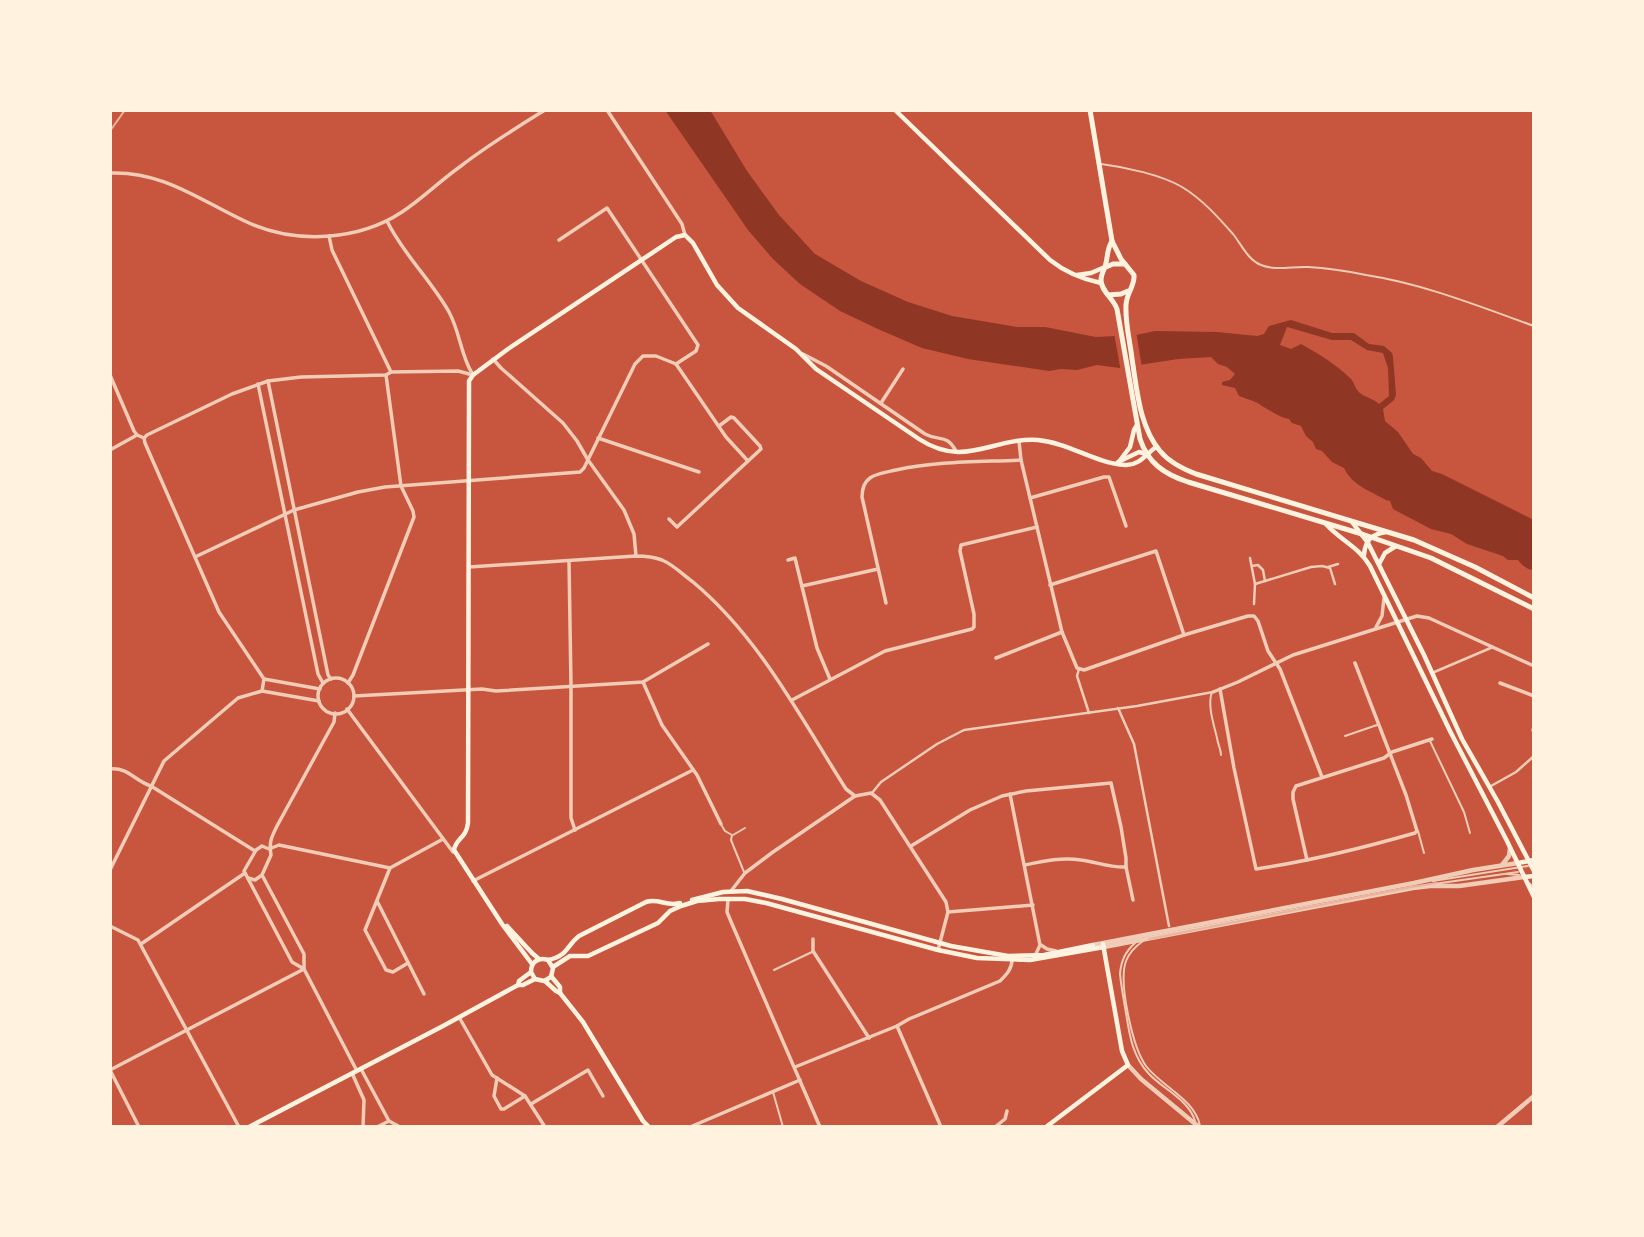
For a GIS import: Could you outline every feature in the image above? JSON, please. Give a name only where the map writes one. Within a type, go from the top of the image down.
[{"type":"main road","points":[[895,110],[1050,260],[1085,280],[1101,283]]},
{"type":"main road","points":[[1090,110],[1112,241],[1134,275],[1126,303],[1125,329],[1140,439],[1146,454],[1160,469],[1178,478],[1362,534]]},
{"type":"main road","points":[[649,1127],[583,1023],[560,993],[545,981],[536,979],[531,972],[532,964],[455,853],[455,845],[465,835],[467,826],[469,387],[473,375],[676,237],[685,236],[693,243],[714,280],[732,303],[801,353],[816,369],[938,449],[956,453],[971,452],[1032,440],[1050,442],[1107,462],[1125,465],[1143,459],[1156,447]]},
{"type":"main road","points":[[1112,241],[1108,247],[1101,283],[1115,303],[1125,329]]},
{"type":"main road","points":[[1077,275],[1098,271],[1113,264],[1125,264]]},
{"type":"main road","points":[[1108,295],[1130,290]]},
{"type":"main road","points":[[1135,397],[1156,447],[1169,460],[1187,470],[1387,532],[1445,553],[1534,598]]},
{"type":"main road","points":[[1118,463],[1130,447],[1133,430],[1138,425]]},
{"type":"main road","points":[[1118,463],[1139,452],[1146,454]]},
{"type":"main road","points":[[1352,522],[1369,540],[1431,558],[1534,609]]},
{"type":"main road","points":[[1325,523],[1364,557],[1451,733],[1510,846],[1527,870]]},
{"type":"main road","points":[[1364,557],[1369,540],[1379,533],[1387,532]]},
{"type":"main road","points":[[1369,540],[1378,565],[1457,729],[1489,787],[1527,870],[1534,897]]},
{"type":"main road","points":[[1378,565],[1383,555],[1396,546]]},
{"type":"main road","points":[[497,915],[532,953],[539,959],[548,960],[564,953],[579,936],[646,902],[656,900],[675,905],[731,891],[745,891],[782,899],[977,958],[1041,959],[1103,946],[1122,1051],[1128,1065],[1046,1127]]},
{"type":"main road","points":[[545,981],[551,976],[553,967],[565,958],[589,956],[658,923],[673,909],[697,901],[728,899],[745,899],[775,905],[939,946],[994,954],[1035,956],[1093,946]]},
{"type":"main road","points":[[664,904],[666,916]]},
{"type":"main road","points":[[572,944],[578,957]]},
{"type":"main road","points":[[532,964],[539,959]]},
{"type":"main road","points":[[548,960],[553,967]]},
{"type":"main road","points":[[518,985],[519,981],[531,972]]},
{"type":"main road","points":[[551,976],[560,987],[560,993]]},
{"type":"main road","points":[[249,1127],[518,985],[536,979]]},
{"type":"street","points":[[110,173],[134,174],[164,181],[258,227],[299,236],[329,236],[387,221],[488,146],[545,110]]},
{"type":"street","points":[[607,110],[681,224],[685,236]]},
{"type":"street","points":[[559,240],[607,208],[698,345],[696,351],[677,364]]},
{"type":"street","points":[[387,221],[447,309],[457,330],[465,361],[473,375]]},
{"type":"street","points":[[329,236],[332,250],[391,372]]},
{"type":"street","points":[[801,353],[820,362],[928,436],[947,439],[956,453]]},
{"type":"street","points":[[195,557],[294,510],[358,492],[401,486],[580,472],[635,364],[643,356],[656,356],[677,364],[726,436],[748,461]]},
{"type":"street","points":[[494,359],[500,368],[563,423],[577,441],[624,510],[634,534],[636,556]]},
{"type":"street","points":[[881,403],[903,369]]},
{"type":"street","points":[[144,438],[216,401],[268,381],[302,377],[386,375],[391,372],[458,371],[473,375]]},
{"type":"street","points":[[110,375],[137,435],[144,438]]},
{"type":"street","points":[[348,682],[413,522],[414,512],[401,486],[386,375]]},
{"type":"street","points":[[268,381],[328,675],[331,679]]},
{"type":"street","points":[[258,384],[318,674],[323,683]]},
{"type":"street","points":[[669,519],[677,527],[761,449],[734,418],[731,417],[719,426]]},
{"type":"street","points":[[110,450],[137,435]]},
{"type":"street","points":[[144,438],[219,611],[264,679],[262,691]]},
{"type":"street","points":[[598,438],[699,472]]},
{"type":"street","points":[[1019,441],[1021,460],[1062,632],[1077,668],[1089,713]]},
{"type":"street","points":[[886,603],[862,493],[863,485],[870,478],[902,469],[934,464],[1021,460]]},
{"type":"street","points":[[1030,498],[1109,477],[1126,526]]},
{"type":"street","points":[[792,700],[885,651],[972,629],[974,614],[961,545],[1037,527]]},
{"type":"street","points":[[1050,585],[1156,551],[1184,635]]},
{"type":"street","points":[[468,567],[636,556],[657,558],[670,564],[717,604],[761,656],[792,700],[844,786],[855,796]]},
{"type":"street","points":[[788,559],[794,558],[817,648],[830,679]]},
{"type":"street","points":[[1250,558],[1255,584],[1254,604]]},
{"type":"street","points":[[569,561],[571,818],[575,830]]},
{"type":"street","points":[[1328,567],[1338,564]]},
{"type":"street","points":[[1252,566],[1258,565],[1263,569],[1265,581]]},
{"type":"street","points":[[1255,584],[1322,565],[1332,572],[1335,584]]},
{"type":"street","points":[[801,587],[878,569]]},
{"type":"street","points":[[1375,628],[1382,616],[1384,594]]},
{"type":"street","points":[[1077,668],[1084,670],[1184,635],[1254,616],[1322,777]]},
{"type":"street","points":[[731,891],[745,873],[855,796],[871,793],[881,782],[937,744],[964,730],[1213,692],[1302,652],[1417,616],[1429,618],[1534,666]]},
{"type":"street","points":[[996,658],[1062,632]]},
{"type":"street","points":[[354,696],[488,689],[496,691],[643,681],[708,644]]},
{"type":"street","points":[[1432,673],[1493,648]]},
{"type":"street","points":[[1220,689],[1256,869],[1307,860],[1361,849],[1415,833],[1417,828],[1355,663]]},
{"type":"street","points":[[340,678],[348,682],[354,696],[351,705],[342,713],[325,710],[319,701],[323,683],[340,678]]},
{"type":"street","points":[[264,679],[320,689]]},
{"type":"street","points":[[643,681],[662,725],[698,775],[721,824]]},
{"type":"street","points":[[1500,683],[1534,696]]},
{"type":"street","points":[[110,870],[164,761],[238,698],[262,691],[319,701]]},
{"type":"street","points":[[1118,708],[1133,744],[1169,926]]},
{"type":"street","points":[[347,709],[455,853]]},
{"type":"street","points":[[248,878],[256,880],[262,875],[271,855],[270,841],[334,722],[335,713]]},
{"type":"street","points":[[1307,860],[1293,792],[1297,785],[1384,758],[1431,739]]},
{"type":"street","points":[[1489,787],[1516,772],[1534,756]]},
{"type":"street","points":[[110,769],[128,771],[145,785],[151,786],[255,851]]},
{"type":"street","points":[[474,881],[693,770]]},
{"type":"street","points":[[911,847],[970,810],[1010,794],[1026,790],[1111,783],[1133,900]]},
{"type":"street","points":[[871,793],[880,800],[946,902],[948,912],[939,946]]},
{"type":"street","points":[[1010,794],[1040,944],[1035,956]]},
{"type":"street","points":[[408,963],[393,972],[386,970],[365,930],[390,868],[443,839]]},
{"type":"street","points":[[304,969],[292,962],[245,873],[255,851],[262,846],[269,849],[279,845],[390,868]]},
{"type":"street","points":[[1499,870],[1509,856],[1510,846]]},
{"type":"street","points":[[1025,865],[1070,859],[1126,867]]},
{"type":"street","points":[[1103,946],[1422,881],[1499,870],[1527,870]]},
{"type":"street","points":[[1093,946],[1138,941],[1147,937],[1430,883],[1459,886],[1527,870]]},
{"type":"street","points":[[141,944],[245,873]]},
{"type":"street","points":[[262,875],[304,954],[304,969],[357,1071],[389,1121],[400,1127]]},
{"type":"street","points":[[728,899],[727,912],[732,925],[820,1127]]},
{"type":"street","points":[[377,901],[424,994]]},
{"type":"street","points":[[948,912],[1033,905]]},
{"type":"street","points":[[110,926],[141,944],[239,1127]]},
{"type":"street","points":[[813,939],[813,951],[869,1038]]},
{"type":"street","points":[[1040,944],[1062,952]]},
{"type":"street","points":[[795,1067],[1000,981],[1007,975],[1012,960]]},
{"type":"street","points":[[139,1127],[110,1070],[304,969]]},
{"type":"street","points":[[460,1017],[488,1071],[525,1096],[544,1127]]},
{"type":"street","points":[[897,1026],[941,1127]]},
{"type":"street","points":[[1128,1065],[1198,1126]]},
{"type":"street","points":[[531,1104],[588,1070],[603,1096]]},
{"type":"street","points":[[357,1071],[364,1100],[363,1127]]},
{"type":"street","points":[[497,1079],[494,1096],[501,1109],[525,1096]]},
{"type":"street","points":[[691,1127],[800,1080]]},
{"type":"street","points":[[1497,1127],[1534,1096]]},
{"type":"street","points":[[995,1127],[1005,1119],[1007,1111]]},
{"type":"street","points":[[377,1127],[389,1121]]},
{"type":"lane","points":[[1099,164],[1138,172],[1183,187],[1210,209],[1251,259],[1264,267],[1340,270],[1402,281],[1534,326]]},
{"type":"lane","points":[[1213,692],[1210,701],[1221,755]]},
{"type":"lane","points":[[1345,736],[1378,725]]},
{"type":"lane","points":[[1431,739],[1464,812],[1470,833]]},
{"type":"lane","points":[[721,824],[725,831],[732,835]]},
{"type":"lane","points":[[732,835],[746,828]]},
{"type":"lane","points":[[1417,828],[1423,853]]},
{"type":"lane","points":[[732,835],[731,840],[745,873]]},
{"type":"lane","points":[[1422,881],[1436,883],[1499,870],[1516,874],[1527,870]]},
{"type":"lane","points":[[1430,883],[1499,870],[1527,870]]},
{"type":"lane","points":[[1527,870],[1534,882]]},
{"type":"lane","points":[[1527,870],[1534,888]]},
{"type":"lane","points":[[1147,937],[1132,951],[1126,960],[1124,971],[1124,989],[1134,1042],[1147,1067],[1192,1108],[1198,1116],[1198,1126]]},
{"type":"lane","points":[[1138,941],[1125,954],[1120,974],[1132,1045],[1145,1069],[1188,1107],[1198,1126]]},
{"type":"lane","points":[[774,970],[813,951]]},
{"type":"lane","points":[[773,1091],[783,1127]]},
{"type":"shaded area","points":[[665,110],[710,110],[747,171],[779,215],[815,254],[861,281],[908,302],[952,316],[1017,327],[1045,327],[1096,337],[1155,331],[1257,336],[1264,334],[1269,326],[1291,320],[1332,333],[1354,333],[1369,344],[1384,346],[1392,353],[1396,395],[1383,409],[1385,421],[1398,432],[1413,454],[1421,458],[1432,471],[1534,520],[1534,570],[1518,560],[1508,560],[1467,544],[1451,534],[1431,529],[1393,509],[1390,501],[1357,483],[1344,468],[1316,449],[1301,426],[1239,396],[1235,388],[1222,385],[1222,382],[1230,380],[1235,374],[1211,357],[1120,368],[1097,365],[1077,370],[1049,371],[968,359],[922,348],[840,311],[800,284],[773,259],[748,230]],"holes":[[[1287,327],[1332,340],[1351,340],[1367,350],[1383,353],[1388,368],[1389,396],[1379,404],[1360,393],[1351,379],[1334,364],[1301,344],[1291,349],[1280,345]]]},
{"type":"pier","points":[[1136,331],[1142,368],[1121,372],[1114,333]]},
{"type":"tram line","points":[[1149,939],[1436,883]]},
{"type":"railway","points":[[110,131],[125,110]]}]
